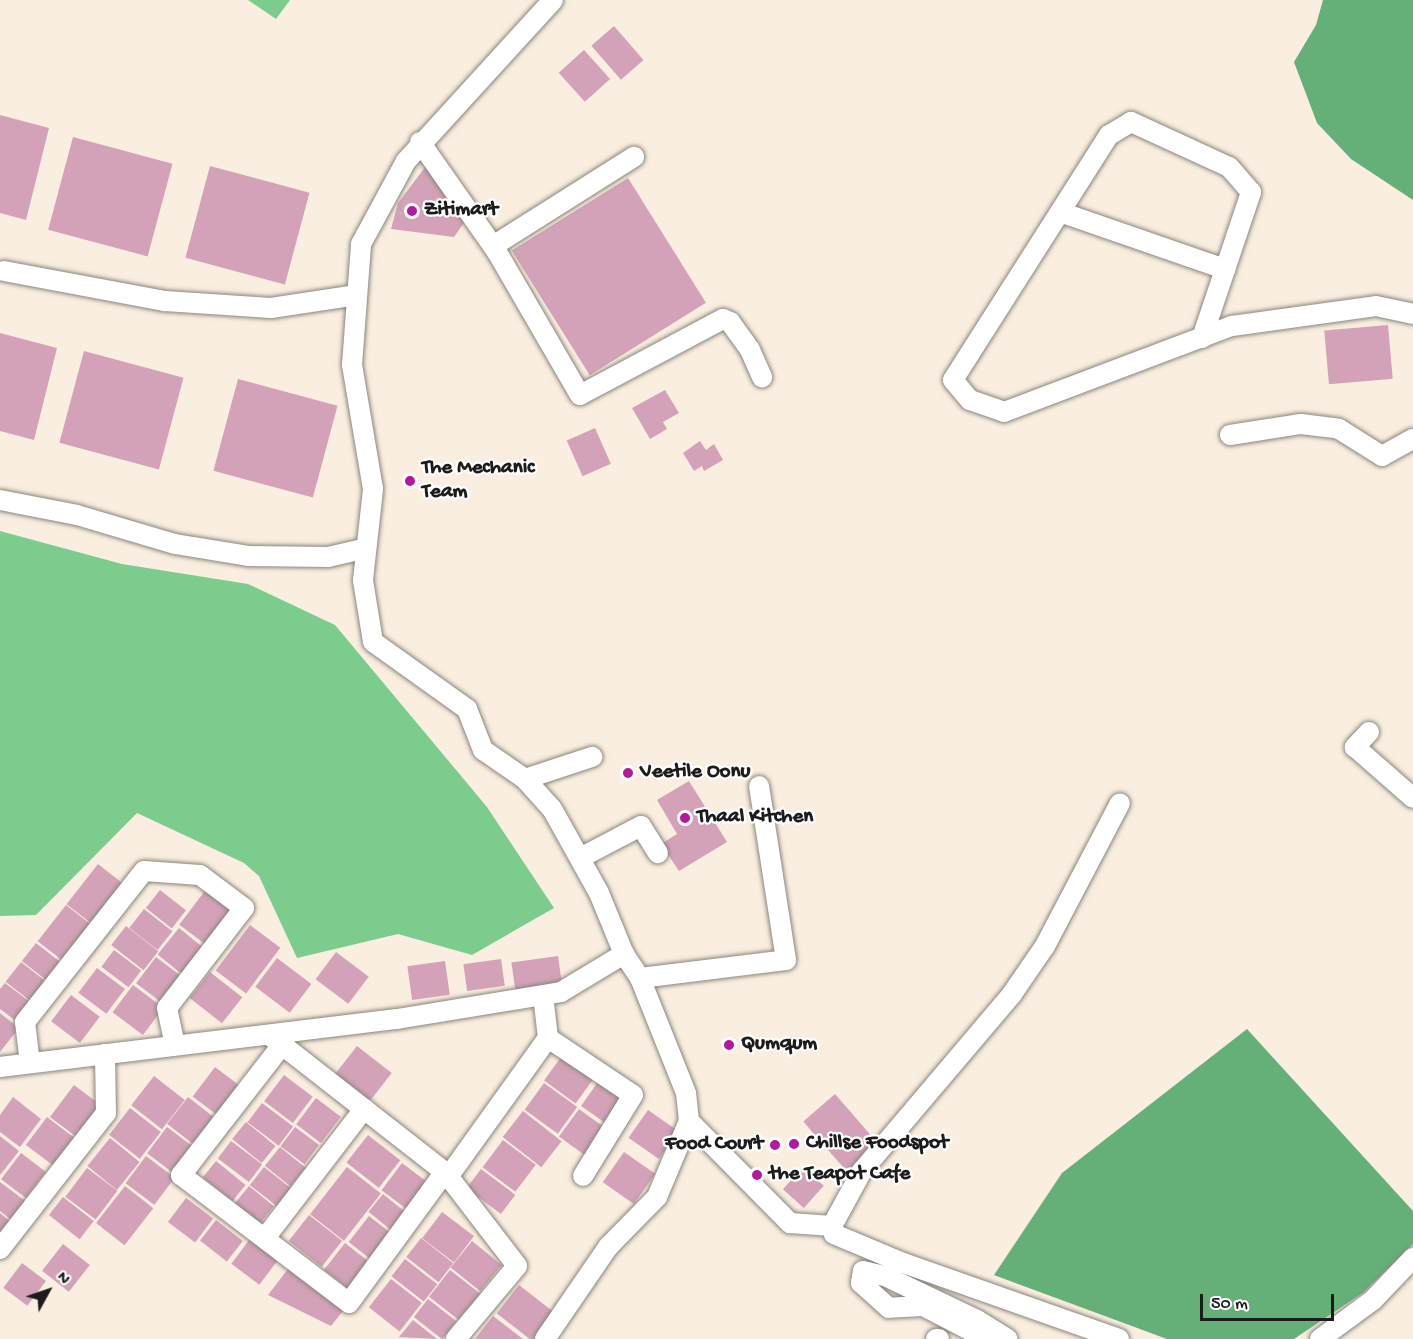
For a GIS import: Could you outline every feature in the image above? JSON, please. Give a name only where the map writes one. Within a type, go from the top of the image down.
[{"type":"street","points":[[545,1339],[570,1308],[608,1247],[657,1197],[688,1122],[686,1093],[640,978],[624,954],[599,893],[552,809],[525,778],[483,750],[467,710],[373,642],[363,580],[373,489],[352,364],[361,244],[406,160],[420,142],[553,0]]},
{"type":"street","points":[[1202,338],[1251,192],[1229,166],[1131,122],[1109,135],[953,380],[970,400],[1004,412],[1202,338],[1232,326],[1376,306],[1413,314]]},
{"type":"street","points":[[420,142],[493,246],[580,395],[723,319],[730,322],[750,350],[762,377]]},
{"type":"street","points":[[493,246],[634,157]]},
{"type":"street","points":[[1060,212],[1225,269]]},
{"type":"street","points":[[4,271],[165,301],[271,308],[357,295]]},
{"type":"street","points":[[1230,435],[1301,424],[1339,429],[1382,456],[1413,439]]},
{"type":"street","points":[[0,500],[77,515],[175,544],[248,556],[328,557],[366,548]]},
{"type":"street","points":[[1369,732],[1355,747],[1413,798]]},
{"type":"street","points":[[525,778],[592,757]]},
{"type":"street","points":[[640,978],[786,960],[759,786]]},
{"type":"street","points":[[1119,1339],[915,1267],[834,1234],[832,1226],[862,1171],[1012,994],[1044,945],[1120,803]]},
{"type":"street","points":[[580,858],[641,826],[658,853]]},
{"type":"street","points":[[30,1063],[25,1022],[144,871],[200,875],[244,908],[167,1008],[175,1045]]},
{"type":"street","points":[[0,1067],[175,1045],[275,1039],[561,992],[624,954]]},
{"type":"street","points":[[275,1039],[181,1175],[349,1303],[548,1038],[543,995]]},
{"type":"street","points":[[548,1038],[633,1095],[583,1176]]},
{"type":"street","points":[[275,1039],[447,1174],[517,1266],[456,1339]]},
{"type":"street","points":[[0,1248],[105,1113],[105,1054]]},
{"type":"street","points":[[265,1238],[364,1109]]},
{"type":"street","points":[[688,1122],[790,1223],[832,1226]]},
{"type":"street","points":[[1320,1339],[1373,1300],[1413,1258]]},
{"type":"street","points":[[911,1290],[915,1267]]},
{"type":"street","points":[[987,1339],[923,1306],[889,1308],[861,1284],[863,1271],[885,1276],[977,1320],[1008,1339]]},
{"type":"green space","points":[[248,0],[290,0],[276,19]]},
{"type":"green space","points":[[1323,0],[1413,0],[1413,200],[1351,159],[1317,123],[1294,62],[1316,25]]},
{"type":"green space","points":[[0,531],[122,564],[248,584],[335,625],[487,807],[554,908],[472,955],[398,934],[297,958],[259,876],[244,863],[137,813],[36,915],[0,916]]},
{"type":"green space","points":[[1247,1029],[1413,1211],[1413,1244],[1364,1292],[1294,1339],[1167,1339],[994,1275],[1062,1173]]},
{"type":"building","points":[[614,26],[644,60],[621,80],[591,46]]},
{"type":"building","points":[[584,50],[610,79],[585,102],[559,73]]},
{"type":"building","points":[[0,115],[49,128],[26,220],[0,213]]},
{"type":"building","points":[[73,137],[172,164],[148,256],[48,230]]},
{"type":"building","points":[[429,162],[466,220],[454,237],[391,229],[398,203]]},
{"type":"building","points":[[210,166],[309,193],[285,284],[185,258]]},
{"type":"building","points":[[628,178],[706,303],[590,375],[512,251]]},
{"type":"building","points":[[1388,325],[1393,379],[1329,384],[1324,331]]},
{"type":"building","points":[[0,333],[57,348],[34,440],[0,431]]},
{"type":"building","points":[[84,351],[183,378],[159,469],[59,443]]},
{"type":"building","points":[[238,379],[337,406],[313,497],[213,471]]},
{"type":"building","points":[[665,390],[679,413],[663,422],[667,429],[650,439],[632,408]]},
{"type":"building","points":[[595,428],[611,464],[583,476],[567,441]]},
{"type":"building","points":[[700,441],[706,450],[714,444],[723,460],[704,471],[702,466],[694,471],[683,453]]},
{"type":"building","points":[[689,781],[727,842],[679,871],[661,844],[677,834],[657,800]]},
{"type":"building","points":[[98,864],[126,886],[95,926],[67,904]]},
{"type":"building","points":[[207,888],[235,909],[207,946],[179,925]]},
{"type":"building","points":[[160,890],[186,910],[172,928],[146,908]]},
{"type":"building","points":[[66,905],[95,928],[67,964],[38,941]]},
{"type":"building","points":[[144,909],[172,931],[158,950],[129,928]]},
{"type":"building","points":[[250,925],[280,948],[246,993],[216,971]]},
{"type":"building","points":[[126,926],[158,951],[144,970],[111,945]]},
{"type":"building","points":[[179,928],[205,949],[183,975],[158,954]]},
{"type":"building","points":[[36,943],[63,964],[49,982],[22,961]]},
{"type":"building","points":[[114,950],[141,970],[129,987],[101,967]]},
{"type":"building","points":[[336,952],[369,977],[348,1004],[316,979]]},
{"type":"building","points":[[558,956],[562,984],[515,990],[511,963]]},
{"type":"building","points":[[156,957],[181,976],[161,1002],[136,983]]},
{"type":"building","points":[[277,958],[311,984],[290,1013],[255,987]]},
{"type":"building","points":[[501,959],[505,986],[467,991],[463,964]]},
{"type":"building","points":[[445,961],[450,995],[412,1000],[407,966]]},
{"type":"building","points":[[21,962],[50,985],[35,1004],[6,982]]},
{"type":"building","points":[[97,968],[125,989],[106,1014],[78,993]]},
{"type":"building","points":[[210,972],[242,997],[222,1023],[190,998]]},
{"type":"building","points":[[5,983],[34,1005],[20,1024],[0,1009],[0,989]]},
{"type":"building","points":[[133,985],[163,1008],[143,1035],[113,1012]]},
{"type":"building","points":[[71,995],[100,1017],[80,1043],[51,1021]]},
{"type":"building","points":[[0,1013],[19,1028],[0,1052]]},
{"type":"building","points":[[357,1046],[392,1073],[370,1101],[335,1074]]},
{"type":"building","points":[[564,1053],[596,1076],[576,1103],[544,1081]]},
{"type":"building","points":[[215,1067],[244,1089],[221,1118],[193,1097]]},
{"type":"building","points":[[284,1075],[313,1097],[293,1123],[264,1101]]},
{"type":"building","points":[[154,1076],[185,1100],[162,1129],[131,1105]]},
{"type":"building","points":[[600,1079],[627,1098],[608,1125],[581,1106]]},
{"type":"building","points":[[544,1083],[577,1107],[558,1134],[525,1110]]},
{"type":"building","points":[[74,1085],[104,1108],[80,1140],[50,1117]]},
{"type":"building","points":[[835,1094],[879,1145],[847,1172],[803,1122]]},
{"type":"building","points":[[13,1097],[41,1119],[20,1147],[0,1132],[0,1115]]},
{"type":"building","points":[[188,1097],[219,1121],[198,1148],[167,1124]]},
{"type":"building","points":[[316,1098],[341,1117],[321,1143],[296,1124]]},
{"type":"building","points":[[262,1103],[293,1126],[279,1146],[248,1122]]},
{"type":"building","points":[[130,1108],[161,1132],[140,1159],[109,1135]]},
{"type":"building","points":[[579,1109],[605,1128],[585,1155],[559,1137]]},
{"type":"building","points":[[648,1110],[678,1131],[659,1159],[628,1138]]},
{"type":"building","points":[[523,1111],[562,1141],[541,1167],[503,1137]]},
{"type":"building","points":[[47,1117],[76,1139],[55,1167],[26,1145]]},
{"type":"building","points":[[246,1122],[276,1146],[262,1163],[232,1139]]},
{"type":"building","points":[[167,1127],[196,1149],[176,1175],[147,1153]]},
{"type":"building","points":[[295,1127],[319,1145],[305,1164],[281,1146]]},
{"type":"building","points":[[368,1135],[400,1160],[379,1188],[346,1163]]},
{"type":"building","points":[[0,1136],[19,1151],[0,1175]]},
{"type":"building","points":[[110,1138],[140,1162],[117,1190],[87,1166]]},
{"type":"building","points":[[503,1140],[536,1165],[515,1192],[483,1167]]},
{"type":"building","points":[[231,1141],[262,1164],[249,1182],[218,1159]]},
{"type":"building","points":[[280,1147],[306,1168],[291,1186],[265,1166]]},
{"type":"building","points":[[624,1152],[655,1174],[634,1204],[603,1182]]},
{"type":"building","points":[[21,1153],[46,1172],[26,1198],[1,1179]]},
{"type":"building","points":[[146,1156],[175,1178],[154,1205],[126,1183]]},
{"type":"building","points":[[216,1161],[246,1185],[232,1201],[203,1177]]},
{"type":"building","points":[[402,1163],[431,1185],[410,1212],[382,1190]]},
{"type":"building","points":[[264,1167],[292,1189],[278,1207],[250,1185]]},
{"type":"building","points":[[347,1167],[381,1193],[344,1241],[310,1214]]},
{"type":"building","points":[[803,1167],[824,1186],[804,1208],[783,1189]]},
{"type":"building","points":[[87,1168],[117,1191],[96,1220],[65,1197]]},
{"type":"building","points":[[481,1169],[515,1195],[501,1214],[467,1188]]},
{"type":"building","points":[[0,1182],[28,1203],[14,1222],[0,1211]]},
{"type":"building","points":[[125,1186],[153,1208],[124,1245],[96,1223]]},
{"type":"building","points":[[249,1186],[274,1206],[259,1224],[235,1204]]},
{"type":"building","points":[[383,1194],[408,1214],[393,1232],[369,1212]]},
{"type":"building","points":[[63,1197],[94,1221],[80,1239],[49,1215]]},
{"type":"building","points":[[186,1198],[213,1218],[195,1242],[168,1222]]},
{"type":"building","points":[[442,1212],[474,1236],[454,1262],[422,1238]]},
{"type":"building","points":[[0,1213],[12,1223],[0,1238]]},
{"type":"building","points":[[309,1215],[342,1241],[322,1267],[289,1241]]},
{"type":"building","points":[[369,1216],[391,1233],[371,1259],[349,1242]]},
{"type":"building","points":[[216,1220],[243,1241],[227,1261],[200,1240]]},
{"type":"building","points":[[421,1238],[453,1263],[439,1282],[406,1257]]},
{"type":"building","points":[[250,1239],[278,1260],[259,1285],[231,1264]]},
{"type":"building","points":[[472,1241],[502,1265],[480,1291],[451,1267]]},
{"type":"building","points":[[345,1243],[372,1264],[351,1291],[324,1270]]},
{"type":"building","points":[[63,1244],[90,1265],[69,1292],[42,1271]]},
{"type":"building","points":[[405,1259],[437,1284],[424,1302],[391,1276]]},
{"type":"building","points":[[22,1263],[46,1281],[27,1306],[3,1288]]},
{"type":"building","points":[[291,1265],[346,1307],[331,1326],[268,1295]]},
{"type":"building","points":[[450,1270],[481,1294],[460,1321],[429,1297]]},
{"type":"building","points":[[391,1279],[422,1303],[400,1331],[369,1307]]},
{"type":"building","points":[[519,1285],[555,1313],[535,1339],[530,1339],[497,1313]]},
{"type":"building","points":[[428,1299],[456,1321],[442,1339],[414,1317]]},
{"type":"building","points":[[493,1316],[523,1339],[475,1339]]},
{"type":"building","points":[[413,1320],[437,1339],[399,1337]]},
{"type":"place","name":"Zitimart","points":[[412,211]]},
{"type":"place","name":"The Mechanic Team","points":[[410,481]]},
{"type":"place","name":"Veetile Oonu","points":[[628,773]]},
{"type":"place","name":"Thaal Kitchen","points":[[685,818]]},
{"type":"place","name":"Qumqum","points":[[729,1045]]},
{"type":"place","name":"Chillse Foodspot","points":[[794,1144]]},
{"type":"place","name":"Food Court","points":[[775,1145]]},
{"type":"place","name":"the Teapot Cafe","points":[[757,1175]]}]
